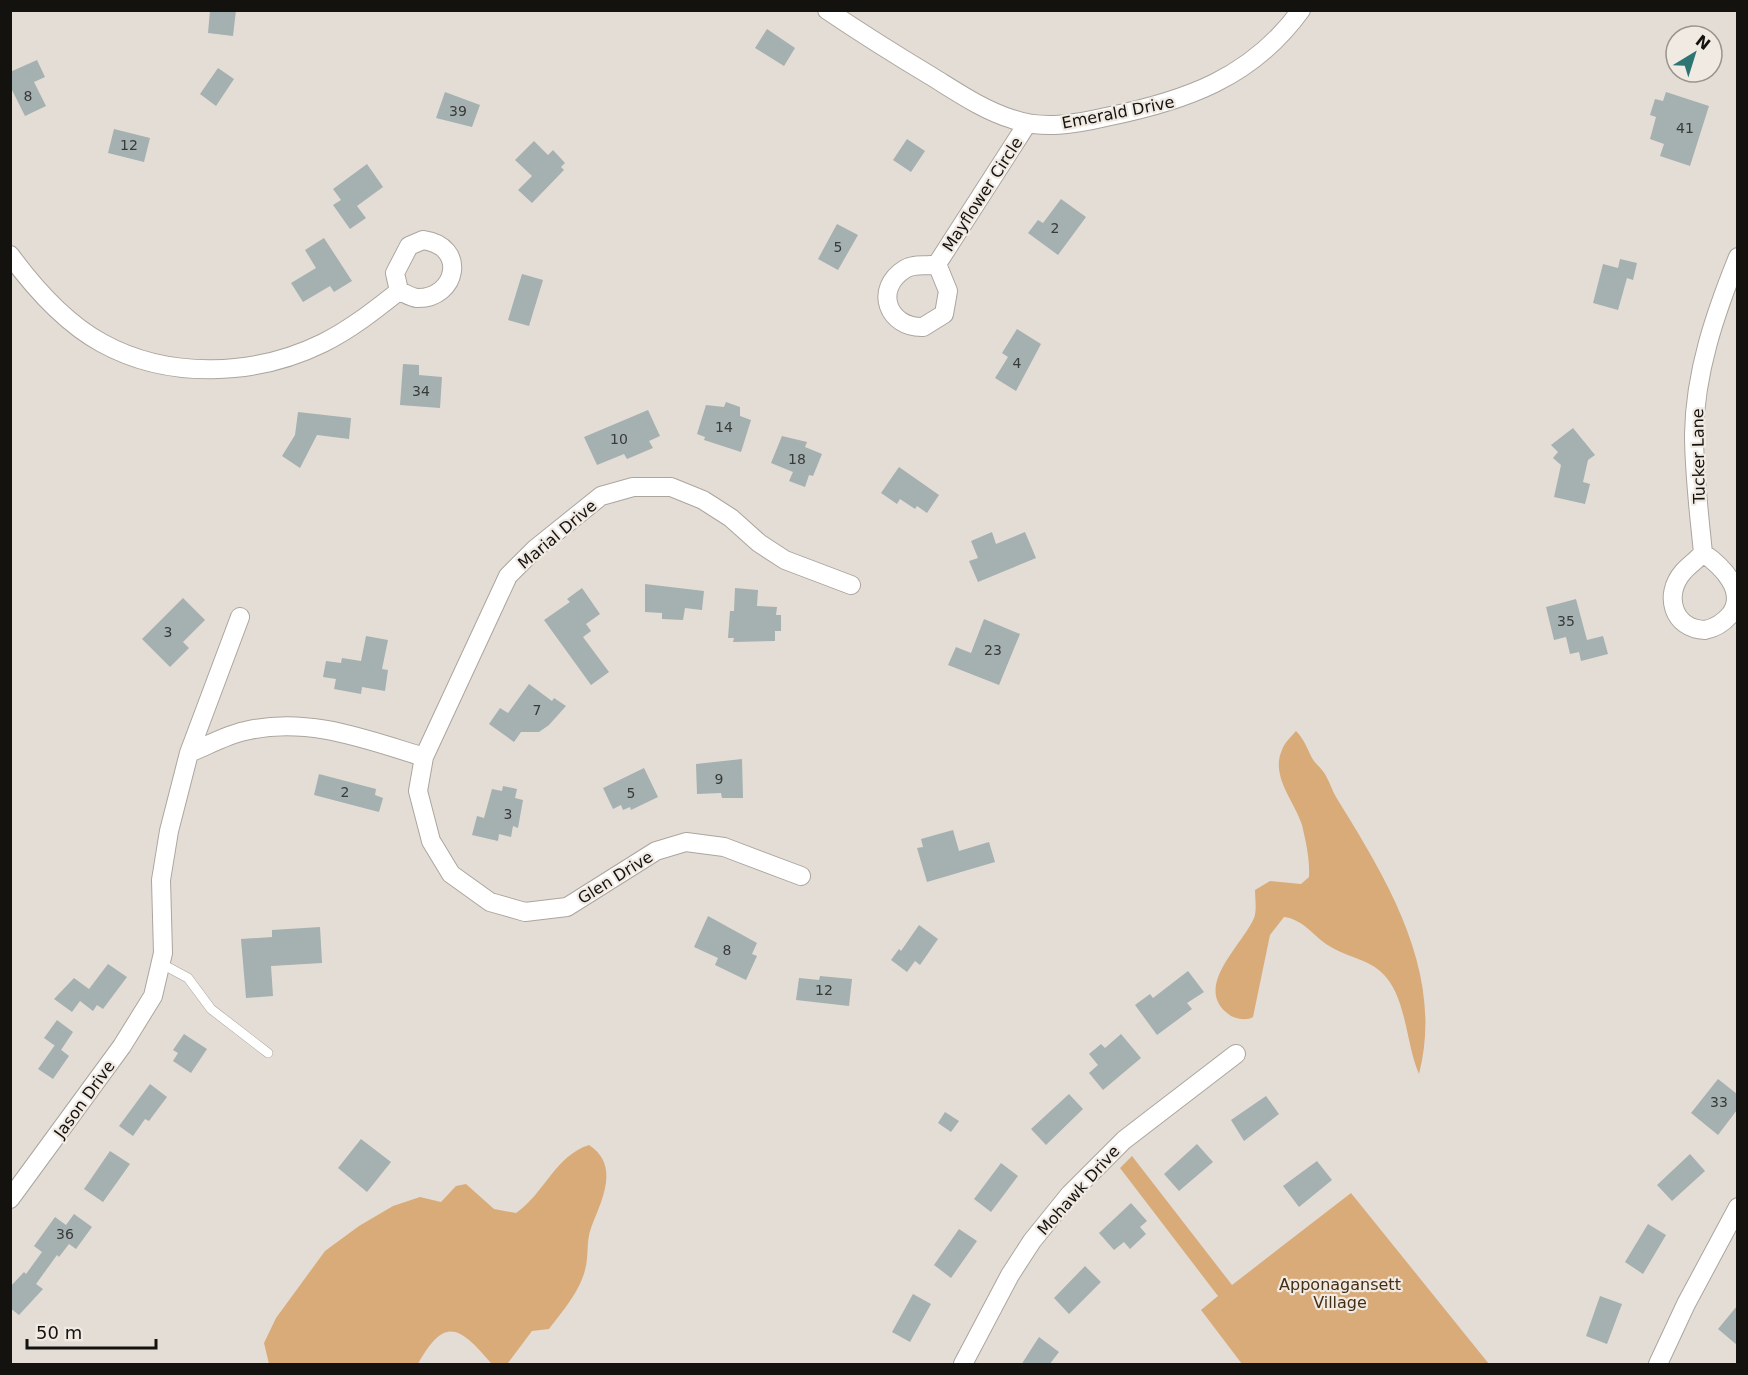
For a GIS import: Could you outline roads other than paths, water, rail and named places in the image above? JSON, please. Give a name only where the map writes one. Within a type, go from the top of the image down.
[{"type":"street","name":"Emerald Drive","points":[[827,10],[967,99],[1005,117],[1027,124],[1087,121],[1186,98],[1266,50],[1301,10]]},
{"type":"street","name":"Mayflower Circle","points":[[937,264],[1027,124]]},
{"type":"street","points":[[10,255],[51,303],[92,337],[114,349],[138,357],[198,370],[232,369],[309,350],[348,329],[399,291]]},
{"type":"street","name":"Tucker Lane","points":[[1703,552],[1695,455],[1697,398],[1709,336],[1737,257]]},
{"type":"street","name":"Marial Drive","points":[[424,757],[508,576],[535,549],[601,496],[633,487],[671,487],[703,500],[731,518],[759,543],[785,560],[851,585]]},
{"type":"street","name":"Jason Drive","points":[[10,1199],[123,1046],[153,996],[162,964],[164,930],[161,880],[169,831],[189,753],[240,617]]},
{"type":"street","points":[[189,753],[243,731],[278,725],[332,729],[424,757]]},
{"type":"street","name":"Glen Drive","points":[[424,757],[418,791],[431,841],[451,874],[490,902],[525,912],[567,908],[656,851],[686,842],[724,847],[801,876]]},
{"type":"street","name":"Mohawk Drive","points":[[963,1365],[1010,1275],[1032,1241],[1070,1194],[1124,1140],[1236,1054]]},
{"type":"street","points":[[1658,1365],[1686,1304],[1737,1207]]},
{"type":"lane","points":[[162,964],[188,978],[211,1009],[268,1053]]},
{"type":"park label","name":"Apponagansett Village","points":[[1340,1293]]}]
